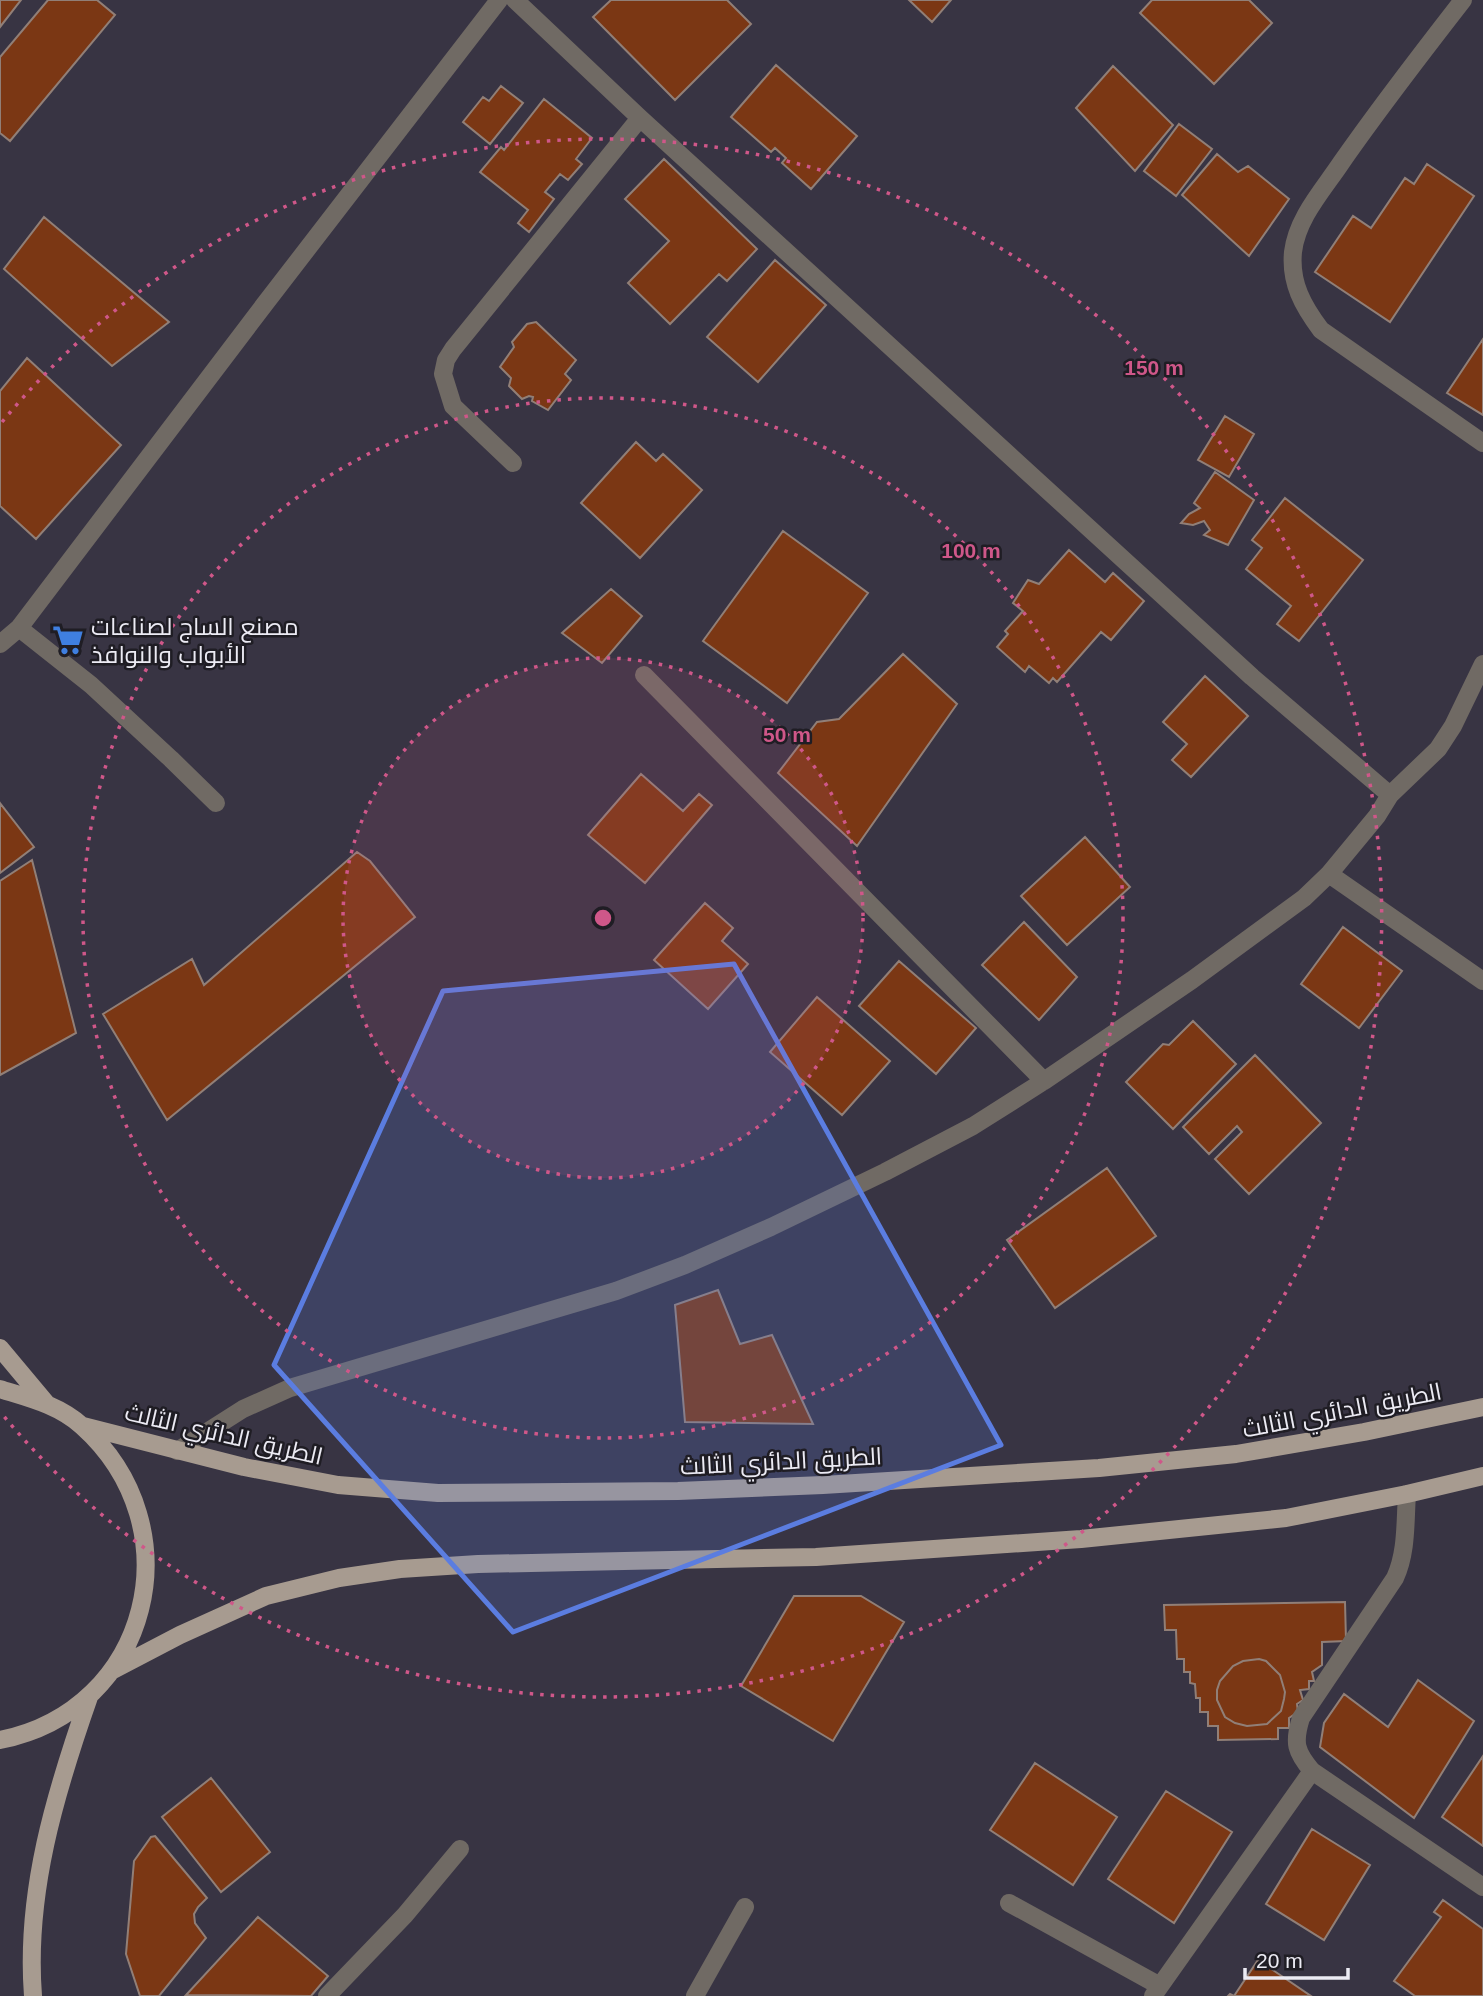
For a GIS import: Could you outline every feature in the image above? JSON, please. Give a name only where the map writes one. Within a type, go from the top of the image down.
[{"type":"main road","points":[[0,1348],[46,1403]]},
{"type":"main road","points":[[0,1389],[46,1403],[65,1413],[83,1426],[119,1467],[140,1516],[147,1569],[137,1622],[113,1670],[89,1697],[48,1725],[0,1740]]},
{"type":"main road","name":"الطريق الدائري الثالث","points":[[83,1426],[244,1467],[327,1483],[438,1493],[678,1491],[1099,1468],[1236,1454],[1364,1432],[1483,1406]]},
{"type":"main road","points":[[113,1670],[180,1635],[266,1596],[339,1578],[400,1569],[478,1564],[816,1557],[1081,1539],[1286,1518],[1483,1476]]},
{"type":"main road","points":[[33,1996],[31,1965],[35,1892],[59,1792],[89,1697]]},
{"type":"street","points":[[0,644],[19,628],[499,0]]},
{"type":"street","points":[[515,0],[640,118],[1252,677],[1390,795]]},
{"type":"street","points":[[1463,0],[1384,101],[1310,208],[1297,233],[1293,253],[1296,286],[1305,310],[1321,330],[1483,443]]},
{"type":"street","points":[[513,463],[453,406],[443,374],[446,360],[640,118]]},
{"type":"street","points":[[19,628],[91,685],[215,803]]},
{"type":"street","points":[[177,1451],[243,1409],[290,1388],[616,1291],[697,1260],[886,1172],[973,1126],[1192,980],[1304,898],[1329,874],[1377,816],[1390,795],[1438,749],[1453,726],[1483,664]]},
{"type":"street","points":[[644,676],[1044,1081]]},
{"type":"street","points":[[1329,874],[1483,982]]},
{"type":"street","points":[[1407,1494],[1404,1554],[1395,1578],[1301,1718],[1297,1747],[1300,1756],[1312,1771],[1483,1887]]},
{"type":"street","points":[[1009,1903],[1156,1991],[1312,1771]]},
{"type":"street","points":[[327,1996],[405,1915],[460,1849]]},
{"type":"street","points":[[695,1996],[745,1907]]},
{"type":"highlighted area","points":[[734,964],[1001,1445],[513,1632],[274,1365],[443,991]]},
{"type":"building","points":[[0,0],[21,0],[0,27]]},
{"type":"building","points":[[48,0],[97,0],[115,15],[10,141],[0,133],[0,57]]},
{"type":"building","points":[[611,0],[727,0],[751,24],[675,100],[593,17]]},
{"type":"building","points":[[909,0],[951,0],[932,22]]},
{"type":"building","points":[[1152,0],[1249,0],[1272,23],[1214,84],[1140,13]]},
{"type":"building","points":[[776,65],[857,136],[811,189],[782,163],[786,158],[775,148],[771,152],[731,117]]},
{"type":"building","points":[[1113,66],[1173,125],[1135,171],[1076,108]]},
{"type":"building","points":[[501,86],[523,103],[490,144],[463,122],[483,97],[489,101]]},
{"type":"building","points":[[544,99],[592,138],[576,159],[582,164],[568,180],[560,174],[545,192],[554,199],[529,232],[518,223],[528,210],[480,172],[501,147],[504,150]]},
{"type":"building","points":[[1179,124],[1212,149],[1176,196],[1144,171]]},
{"type":"building","points":[[1217,154],[1238,172],[1248,166],[1289,199],[1249,256],[1182,195]]},
{"type":"building","points":[[664,159],[757,249],[727,281],[719,274],[670,324],[628,283],[669,241],[625,199]]},
{"type":"building","points":[[1427,164],[1474,196],[1390,322],[1315,272],[1353,216],[1371,228],[1405,178],[1414,184]]},
{"type":"building","points":[[44,217],[169,322],[112,366],[4,269]]},
{"type":"building","points":[[775,260],[826,305],[758,382],[707,337]]},
{"type":"building","points":[[536,322],[576,360],[565,374],[571,380],[548,410],[532,401],[533,397],[522,399],[509,386],[511,378],[500,367],[514,347],[512,342],[527,324]]},
{"type":"building","points":[[1483,339],[1483,415],[1447,393]]},
{"type":"building","points":[[27,358],[121,445],[36,539],[0,506],[0,391]]},
{"type":"building","points":[[1225,416],[1254,434],[1229,477],[1198,460]]},
{"type":"building","points":[[636,442],[656,461],[663,454],[702,490],[640,558],[581,503]]},
{"type":"building","points":[[1215,472],[1254,500],[1228,545],[1204,535],[1210,530],[1204,521],[1193,525],[1181,523],[1189,514],[1200,508],[1194,503]]},
{"type":"building","points":[[1285,498],[1363,560],[1299,641],[1277,624],[1291,606],[1246,569],[1262,548],[1252,540]]},
{"type":"building","points":[[783,531],[868,593],[787,703],[703,641]]},
{"type":"building","points":[[1069,550],[1105,582],[1113,573],[1144,601],[1111,640],[1101,632],[1057,682],[1053,678],[1049,683],[1029,666],[1025,672],[997,647],[1008,634],[1005,631],[1023,611],[1013,603],[1028,580],[1039,584]]},
{"type":"building","points":[[611,589],[642,616],[602,663],[562,633]]},
{"type":"building","points":[[903,654],[957,704],[857,846],[778,773],[817,722],[839,719]]},
{"type":"building","points":[[1205,676],[1248,716],[1191,777],[1172,760],[1187,744],[1163,722]]},
{"type":"building","points":[[641,774],[683,811],[699,794],[712,805],[645,883],[588,835]]},
{"type":"building","points":[[0,803],[34,847],[0,873]]},
{"type":"building","points":[[1085,837],[1130,887],[1067,945],[1021,896]]},
{"type":"building","points":[[357,852],[370,861],[415,917],[167,1120],[103,1014],[192,959],[204,985]]},
{"type":"building","points":[[32,860],[76,1033],[0,1075],[0,881]]},
{"type":"building","points":[[705,903],[733,928],[722,941],[748,964],[708,1009],[654,960]]},
{"type":"building","points":[[1024,922],[1077,977],[1039,1020],[982,965]]},
{"type":"building","points":[[1343,927],[1402,971],[1359,1028],[1301,984]]},
{"type":"building","points":[[899,961],[976,1028],[936,1074],[859,1006]]},
{"type":"building","points":[[817,997],[890,1061],[842,1115],[770,1052]]},
{"type":"building","points":[[1193,1021],[1236,1064],[1173,1129],[1126,1082],[1163,1044],[1169,1045]]},
{"type":"building","points":[[1255,1055],[1321,1123],[1249,1194],[1215,1159],[1242,1132],[1237,1126],[1209,1154],[1183,1127]]},
{"type":"building","points":[[1107,1168],[1156,1236],[1055,1308],[1007,1240]]},
{"type":"building","points":[[718,1290],[740,1344],[772,1335],[813,1424],[685,1422],[675,1305]]},
{"type":"building","points":[[794,1596],[861,1596],[904,1622],[833,1741],[741,1686]]},
{"type":"building","points":[[1345,1602],[1346,1641],[1322,1642],[1322,1665],[1312,1672],[1314,1681],[1309,1681],[1309,1689],[1300,1690],[1303,1700],[1297,1704],[1298,1712],[1289,1718],[1289,1728],[1278,1728],[1278,1739],[1218,1740],[1218,1726],[1208,1726],[1208,1712],[1200,1712],[1200,1698],[1196,1698],[1195,1684],[1190,1683],[1190,1672],[1184,1672],[1184,1659],[1177,1659],[1176,1630],[1165,1630],[1164,1605]]},
{"type":"building","points":[[1243,1661],[1266,1661],[1280,1675],[1285,1692],[1281,1711],[1267,1724],[1247,1726],[1235,1723],[1225,1717],[1217,1700],[1220,1681],[1233,1666]]},
{"type":"building","points":[[1418,1680],[1474,1721],[1414,1818],[1320,1747],[1324,1723],[1344,1694],[1388,1727]]},
{"type":"building","points":[[1483,1756],[1483,1846],[1442,1817]]},
{"type":"building","points":[[1035,1763],[1117,1817],[1073,1885],[990,1830]]},
{"type":"building","points":[[211,1778],[270,1852],[221,1892],[162,1817]]},
{"type":"building","points":[[1166,1791],[1232,1832],[1174,1923],[1108,1879]]},
{"type":"building","points":[[1312,1829],[1370,1865],[1324,1940],[1266,1904]]},
{"type":"building","points":[[155,1836],[207,1898],[194,1914],[195,1923],[206,1938],[159,1996],[140,1996],[126,1954],[134,1861],[151,1837]]},
{"type":"building","points":[[1443,1900],[1483,1929],[1483,1996],[1415,1996],[1394,1981],[1441,1917],[1434,1912]]},
{"type":"building","points":[[258,1917],[328,1976],[311,1996],[186,1995]]},
{"type":"building","points":[[1258,1960],[1311,1996],[1234,1996]]},
{"type":"place","name":"مصنع الساج لصناعات الأبواب والنوافذ","points":[[68,640]]}]
